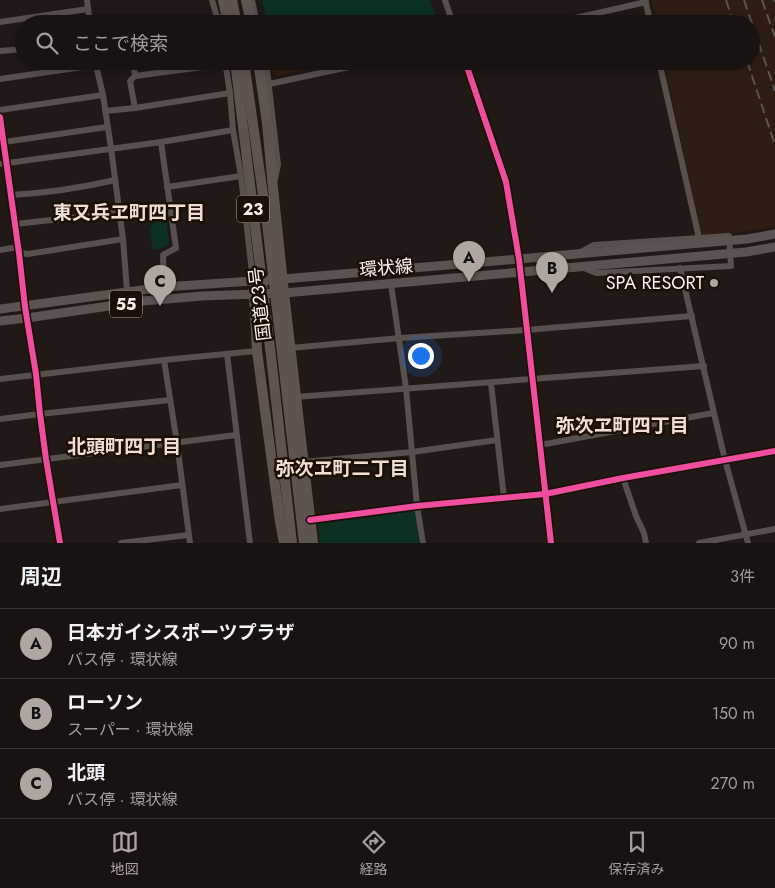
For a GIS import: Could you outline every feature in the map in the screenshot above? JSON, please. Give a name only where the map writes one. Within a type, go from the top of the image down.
[{"type":"highway","points":[[223,0],[226,15]]},
{"type":"highway","points":[[232,0],[235,15]]},
{"type":"highway","points":[[246,0],[250,15]]},
{"type":"highway","name":"国道23号","points":[[229,70],[271,356],[292,543]]},
{"type":"highway","name":"国道23号","points":[[245,70],[306,521],[304,543]]},
{"type":"highway","points":[[259,70],[267,123],[290,348],[304,462],[306,521],[313,543]]},
{"type":"highway","points":[[254,294],[257,351],[284,543]]},
{"type":"main road","name":"環状線","points":[[0,309],[164,287],[519,260],[775,234]]},
{"type":"main road","name":"環状線","points":[[0,321],[143,301],[202,296],[284,293],[391,284],[746,252],[775,247]]},
{"type":"street","points":[[87,0],[89,15]]},
{"type":"street","points":[[212,0],[216,15]]},
{"type":"street","points":[[252,0],[255,15]]},
{"type":"street","points":[[445,0],[450,15]]},
{"type":"street","points":[[587,15],[646,1],[649,15]]},
{"type":"street","points":[[47,15],[88,9]]},
{"type":"street","points":[[0,22],[15,20]]},
{"type":"street","points":[[0,51],[15,49]]},
{"type":"street","points":[[0,79],[54,70]]},
{"type":"street","points":[[98,70],[111,148],[128,291]]},
{"type":"street","points":[[134,70],[135,76]]},
{"type":"street","points":[[135,108],[130,81],[135,76],[175,70]]},
{"type":"street","points":[[229,70],[233,130],[241,176],[254,294]]},
{"type":"street","points":[[267,70],[278,165],[273,188]]},
{"type":"street","points":[[269,84],[335,70]]},
{"type":"street","points":[[468,70],[506,182],[519,260],[551,543]]},
{"type":"street","points":[[661,70],[699,238]]},
{"type":"street","points":[[105,111],[230,93]]},
{"type":"street","points":[[0,110],[103,95]]},
{"type":"street","points":[[0,117],[4,142],[3,163],[11,195],[46,459],[60,543]]},
{"type":"street","points":[[4,142],[107,127]]},
{"type":"street","points":[[3,163],[161,142],[233,130]]},
{"type":"street","points":[[161,142],[176,248],[163,255],[164,287]]},
{"type":"street","points":[[167,187],[241,176]]},
{"type":"street","points":[[11,195],[35,194],[93,186],[115,180]]},
{"type":"street","points":[[15,224],[88,216],[119,209]]},
{"type":"street","points":[[579,253],[594,245],[729,236],[731,266],[596,273],[580,266]]},
{"type":"street","points":[[0,250],[19,250],[28,254],[123,239]]},
{"type":"street","points":[[680,268],[704,366],[713,413],[748,543]]},
{"type":"street","points":[[391,284],[406,388],[422,543]]},
{"type":"street","points":[[290,348],[692,316]]},
{"type":"street","points":[[0,379],[257,351]]},
{"type":"street","points":[[227,354],[250,543]]},
{"type":"street","points":[[164,360],[190,543]]},
{"type":"street","points":[[296,398],[704,366]]},
{"type":"street","points":[[491,383],[504,498]]},
{"type":"street","points":[[0,419],[170,400]]},
{"type":"street","points":[[540,445],[713,413]]},
{"type":"street","points":[[0,465],[236,435]]},
{"type":"street","points":[[304,462],[412,452],[497,440]]},
{"type":"street","points":[[306,521],[417,506],[545,494],[775,451]]},
{"type":"street","points":[[623,478],[646,543]]},
{"type":"street","points":[[0,509],[182,485]]},
{"type":"street","points":[[699,543],[775,529]]},
{"type":"street","points":[[121,543],[188,535]]},
{"type":"shaded area","points":[[652,0],[775,0],[775,226],[734,233],[703,236],[701,234],[666,70],[760,70],[760,15],[655,15]]},
{"type":"shaded area","points":[[273,70],[304,70],[277,76]]},
{"type":"green space","points":[[262,0],[430,0],[435,15],[266,15]]},
{"type":"green space","points":[[166,216],[169,244],[160,249],[153,249],[150,228],[159,218]]},
{"type":"green space","points":[[415,511],[419,543],[320,543],[318,524]]},
{"type":"railway","points":[[726,0],[731,15]]},
{"type":"railway","points":[[744,0],[749,15]]},
{"type":"railway","points":[[762,0],[775,37]]},
{"type":"railway","points":[[760,47],[775,91]]},
{"type":"railway","points":[[750,70],[775,145]]},
{"type":"cycle path","points":[[468,70],[506,182],[519,259],[551,543]]},
{"type":"cycle path","points":[[0,117],[46,459],[60,543]]},
{"type":"cycle path","points":[[310,520],[417,506],[545,494],[775,451]]},
{"type":"place","name":"日本ガイシスポーツプラザ","points":[[469,282]]},
{"type":"place","name":"SPA RESORT","points":[[714,283]]},
{"type":"place","name":"ローソン","points":[[552,293]]},
{"type":"place","name":"北頭","points":[[160,306]]},
{"type":"district","name":"東又兵ヱ町四丁目","points":[[129,212]]},
{"type":"district","name":"弥次ヱ町四丁目","points":[[622,425]]},
{"type":"district","name":"北頭町四丁目","points":[[124,446]]},
{"type":"district","name":"弥次ヱ町二丁目","points":[[342,468]]}]
